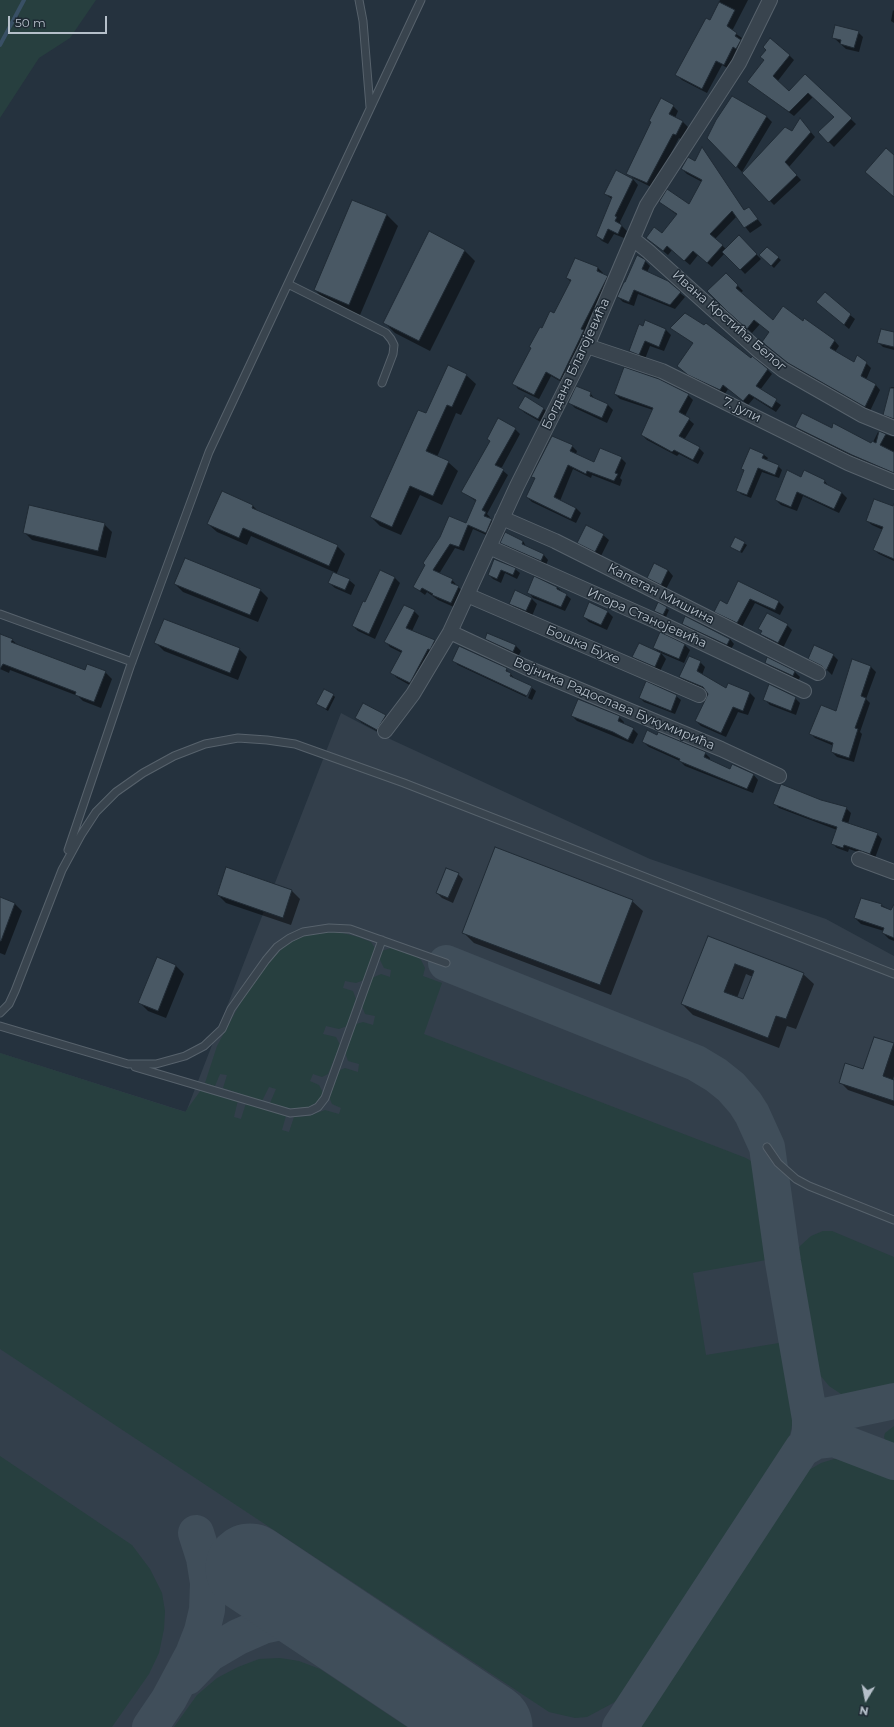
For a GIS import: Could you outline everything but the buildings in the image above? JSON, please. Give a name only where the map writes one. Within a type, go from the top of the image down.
[{"type":"street","name":"Богдана Благојевића","points":[[385,731],[413,694],[450,632],[516,486],[587,346],[646,206],[738,63],[770,0]]},
{"type":"street","name":"Ивана Крстића Белог","points":[[633,239],[648,250],[759,351],[783,370],[862,416],[894,428]]},
{"type":"street","name":"7. јули","points":[[587,346],[662,371],[848,463],[894,482]]},
{"type":"street","name":"Капетан Мишина","points":[[502,518],[555,541],[818,673]]},
{"type":"street","name":"Игора Станојевића","points":[[489,547],[658,622],[804,691]]},
{"type":"street","name":"Бошка Бухе","points":[[467,594],[699,695]]},
{"type":"street","name":"Војника Радослава Букумирића","points":[[450,632],[525,667],[721,749],[779,776]]},
{"type":"street","points":[[859,859],[894,872]]},
{"type":"lane","points":[[359,0],[363,21],[370,109]]},
{"type":"lane","points":[[0,1013],[9,1004],[15,991],[62,870],[132,662],[209,452],[421,0]]},
{"type":"lane","points":[[288,284],[386,333],[392,339],[394,345],[393,354],[382,383]]},
{"type":"lane","points":[[0,614],[132,662]]},
{"type":"lane","points":[[62,870],[81,835],[96,812],[116,792],[143,773],[174,756],[205,744],[238,738],[267,740],[295,744],[404,783],[894,974]]},
{"type":"lane","points":[[128,1064],[156,1064],[185,1056],[204,1046],[222,1029],[231,1009],[277,947],[290,938],[303,932],[340,928],[350,929],[446,963]]},
{"type":"lane","points":[[0,1026],[290,1113],[310,1110],[318,1106],[325,1098],[382,940]]},
{"type":"lane","points":[[767,1146],[778,1163],[796,1179],[809,1186],[894,1220]]},
{"type":"shaded area","points":[[341,713],[390,739],[650,859],[826,919],[894,956],[894,1727],[0,1727],[0,1053],[186,1112]]},
{"type":"green space","points":[[0,0],[96,0],[70,38],[39,58],[0,118]]},
{"type":"green space","points":[[339,932],[358,937],[371,942],[376,950],[364,980],[356,983],[345,981],[343,988],[353,991],[356,999],[347,1026],[339,1029],[326,1026],[323,1034],[336,1037],[340,1045],[328,1074],[322,1077],[313,1074],[310,1081],[319,1085],[323,1093],[317,1102],[307,1108],[296,1110],[270,1103],[276,1089],[269,1087],[262,1101],[223,1088],[227,1075],[220,1074],[215,1086],[205,1083],[217,1046],[247,991],[266,964],[284,947],[296,939],[310,934]]},
{"type":"green space","points":[[391,948],[413,954],[421,960],[425,968],[423,976],[442,983],[424,1034],[746,1158],[751,1161],[757,1171],[772,1259],[693,1273],[706,1355],[785,1342],[796,1406],[789,1439],[779,1461],[635,1680],[615,1702],[587,1717],[575,1718],[549,1712],[0,1349],[0,1053],[185,1112],[201,1090],[238,1100],[234,1117],[241,1119],[246,1103],[286,1116],[282,1130],[289,1132],[294,1117],[309,1116],[325,1110],[339,1114],[341,1108],[332,1104],[329,1097],[338,1071],[345,1068],[358,1072],[359,1064],[348,1061],[345,1052],[356,1024],[363,1022],[373,1025],[375,1016],[365,1014],[362,1006],[372,978],[381,974],[390,977],[391,970],[384,968],[379,958],[382,951]]},
{"type":"green space","points":[[823,1231],[832,1231],[894,1257],[894,1397],[869,1402],[855,1400],[841,1394],[829,1386],[820,1375],[813,1359],[797,1263],[798,1249],[811,1236]]},
{"type":"green space","points":[[894,1426],[894,1448],[886,1442],[884,1437],[885,1433]]},
{"type":"green space","points":[[0,1456],[132,1545],[150,1569],[162,1593],[165,1611],[164,1629],[159,1653],[149,1674],[112,1727],[0,1727]]},
{"type":"green space","points":[[834,1459],[860,1461],[894,1474],[894,1727],[637,1727],[649,1703],[788,1490],[809,1470],[821,1463]]},
{"type":"green space","points":[[280,1658],[299,1661],[320,1669],[407,1727],[174,1727],[197,1695],[217,1678],[238,1667],[259,1659]]},
{"type":"waterway","points":[[0,45],[24,0]]},
{"type":"taxiway","points":[[446,963],[696,1063],[716,1075],[731,1087],[745,1103],[752,1114],[767,1147],[783,1262],[810,1419],[823,1433],[834,1439]]},
{"type":"taxiway","points":[[808,1439],[810,1419],[894,1401]]},
{"type":"taxiway","points":[[620,1727],[802,1449],[816,1441],[834,1439],[894,1462]]},
{"type":"taxiway","points":[[150,1727],[169,1699],[193,1654],[202,1631],[207,1610],[208,1583],[204,1558],[196,1533]]},
{"type":"taxiway","points":[[187,1677],[209,1654],[238,1637],[263,1626],[286,1621],[322,1617]]},
{"type":"runway","points":[[250,1568],[488,1727]]}]
